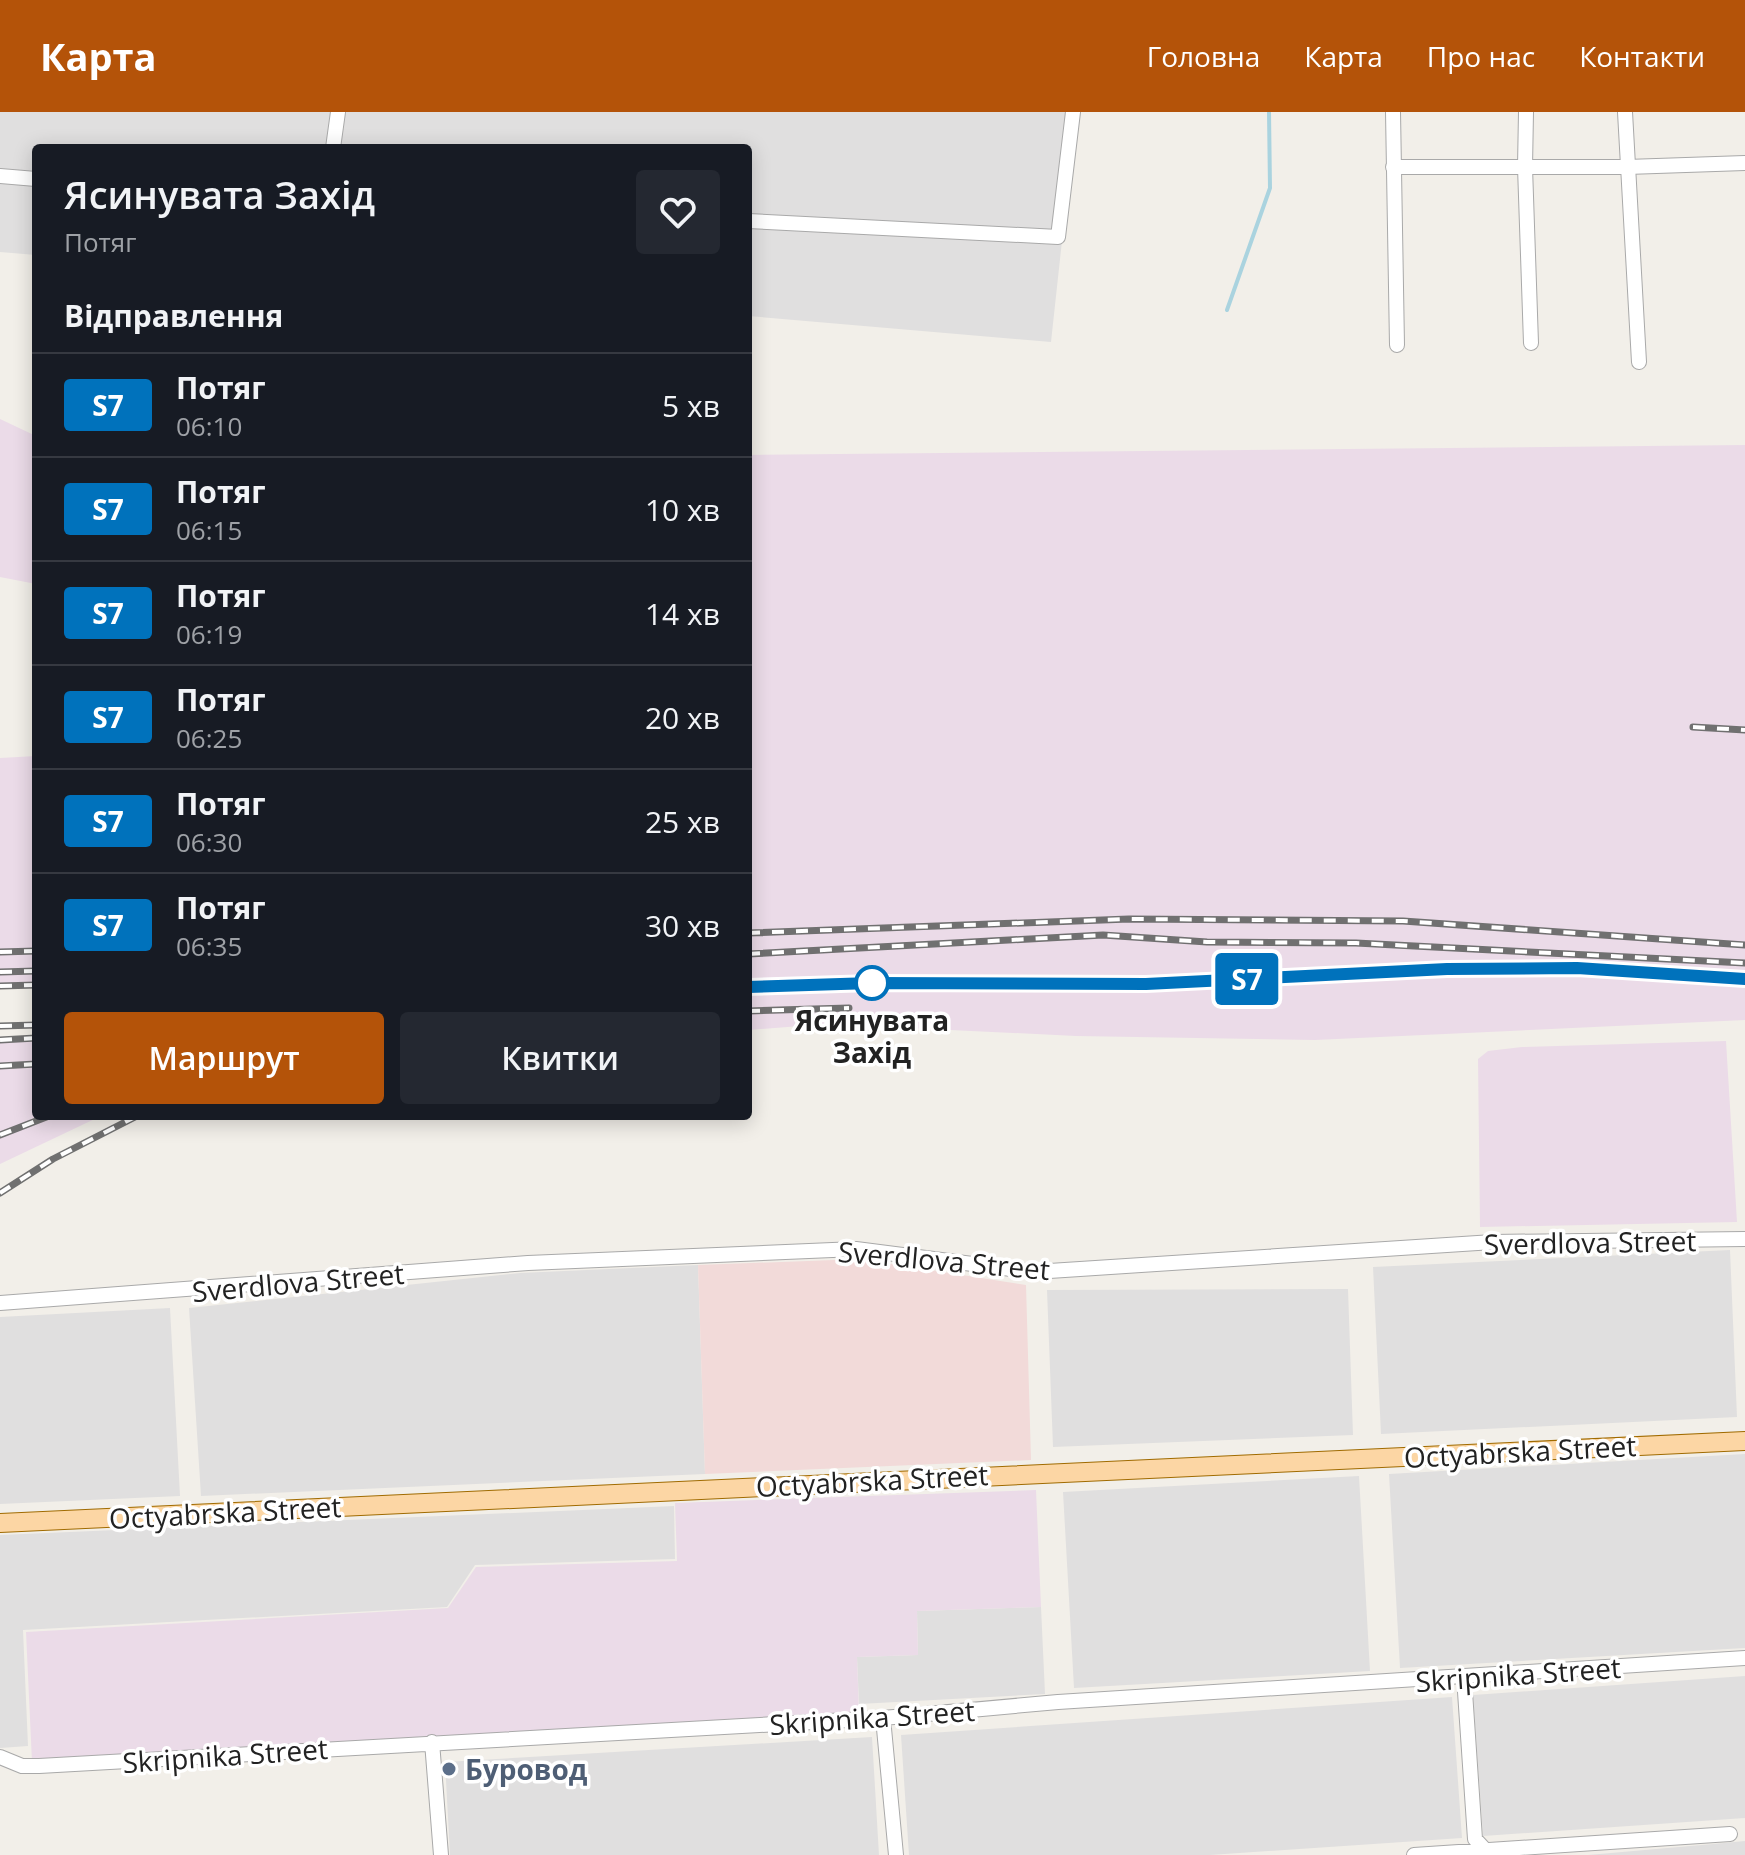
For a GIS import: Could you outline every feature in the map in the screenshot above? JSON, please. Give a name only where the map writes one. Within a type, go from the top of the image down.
[{"type":"main road","name":"Octyabrska Street","points":[[0,1523],[1745,1441]]},
{"type":"street","points":[[334,144],[338,112]]},
{"type":"street","points":[[752,221],[1058,237],[1073,112]]},
{"type":"street","points":[[1393,112],[1397,345]]},
{"type":"street","points":[[1526,112],[1531,343]]},
{"type":"street","points":[[1625,112],[1639,362]]},
{"type":"street","points":[[1393,167],[1627,167],[1745,163]]},
{"type":"street","points":[[0,176],[32,179]]},
{"type":"street","name":"Sverdlova Street","points":[[0,1303],[181,1292],[528,1263],[856,1249],[1034,1272],[1493,1242],[1745,1239]]},
{"type":"street","name":"Skripnika Street","points":[[0,1757],[22,1766],[39,1766],[883,1718],[1058,1702],[1745,1658]]},
{"type":"street","points":[[1464,1677],[1475,1839],[1489,1853]]},
{"type":"street","points":[[883,1718],[896,1855]]},
{"type":"street","points":[[432,1742],[441,1855]]},
{"type":"street","points":[[1414,1855],[1489,1853],[1730,1834]]},
{"type":"shaded area","points":[[0,112],[1076,112],[1051,342],[752,316],[752,144],[32,144],[32,255],[0,252]]},
{"type":"shaded area","points":[[0,419],[32,434],[32,583],[0,577]]},
{"type":"shaded area","points":[[1745,445],[1745,1020],[1315,1040],[1076,1036],[826,1024],[752,1030],[752,455]]},
{"type":"shaded area","points":[[32,756],[32,985],[0,987],[0,758]]},
{"type":"shaded area","points":[[32,1041],[32,1120],[93,1120],[0,1164],[0,1042]]},
{"type":"shaded area","points":[[1726,1041],[1737,1222],[1480,1227],[1478,1059],[1488,1051],[1522,1047]]},
{"type":"shaded area","points":[[1730,1250],[1737,1417],[1381,1434],[1373,1267]]},
{"type":"shaded area","points":[[860,1259],[1026,1285],[1031,1460],[705,1474],[698,1265]]},
{"type":"shaded area","points":[[698,1265],[705,1474],[201,1496],[189,1308],[520,1273]]},
{"type":"shaded area","points":[[1348,1289],[1353,1435],[1053,1447],[1047,1290]]},
{"type":"shaded area","points":[[170,1308],[180,1496],[0,1504],[0,1317]]},
{"type":"shaded area","points":[[1745,1454],[1745,1648],[1400,1668],[1389,1474]]},
{"type":"shaded area","points":[[1359,1476],[1370,1671],[1074,1688],[1063,1492]]},
{"type":"shaded area","points":[[1036,1490],[1041,1607],[917,1611],[918,1655],[857,1657],[859,1713],[32,1762],[26,1632],[448,1608],[476,1567],[677,1561],[675,1503]]},
{"type":"shaded area","points":[[674,1506],[675,1559],[475,1565],[447,1607],[23,1630],[28,1746],[0,1748],[0,1535]]},
{"type":"shaded area","points":[[1041,1607],[1045,1694],[859,1704],[857,1657],[918,1655],[917,1611]]},
{"type":"shaded area","points":[[1745,1676],[1745,1818],[1483,1836],[1473,1695]]},
{"type":"shaded area","points":[[1452,1697],[1462,1838],[1210,1855],[909,1855],[901,1735]]},
{"type":"shaded area","points":[[872,1737],[879,1855],[450,1855],[445,1762]]},
{"type":"shaded area","points":[[1745,1841],[1745,1855],[1588,1855],[1713,1844]]},
{"type":"waterway","points":[[1227,310],[1270,188],[1269,112]]},
{"type":"railway","points":[[1693,727],[1745,730]]},
{"type":"railway","points":[[752,933],[1129,919],[1403,921],[1745,945]]},
{"type":"railway","points":[[752,954],[1103,935],[1207,942],[1356,943],[1745,963]]},
{"type":"railway","points":[[0,952],[32,951]]},
{"type":"railway","points":[[752,987],[872,983],[1146,984],[1447,969],[1577,968],[1745,979]]},
{"type":"railway","points":[[0,972],[32,971]]},
{"type":"railway","points":[[0,986],[32,985]]},
{"type":"railway","points":[[752,1011],[849,1008]]},
{"type":"railway","points":[[0,1026],[32,1025]]},
{"type":"railway","points":[[0,1040],[32,1038]]},
{"type":"railway","points":[[0,1066],[32,1064]]},
{"type":"railway","points":[[0,1135],[39,1120]]},
{"type":"railway","points":[[0,1193],[53,1159],[129,1120]]},
{"type":"train","name":"S7","points":[[752,987],[872,983],[1146,984],[1447,969],[1577,968],[1745,979]]},
{"type":"place","name":"Ясинувата Захід","points":[[872,983]]},
{"type":"place","name":"Буровод","points":[[449,1769]]}]
